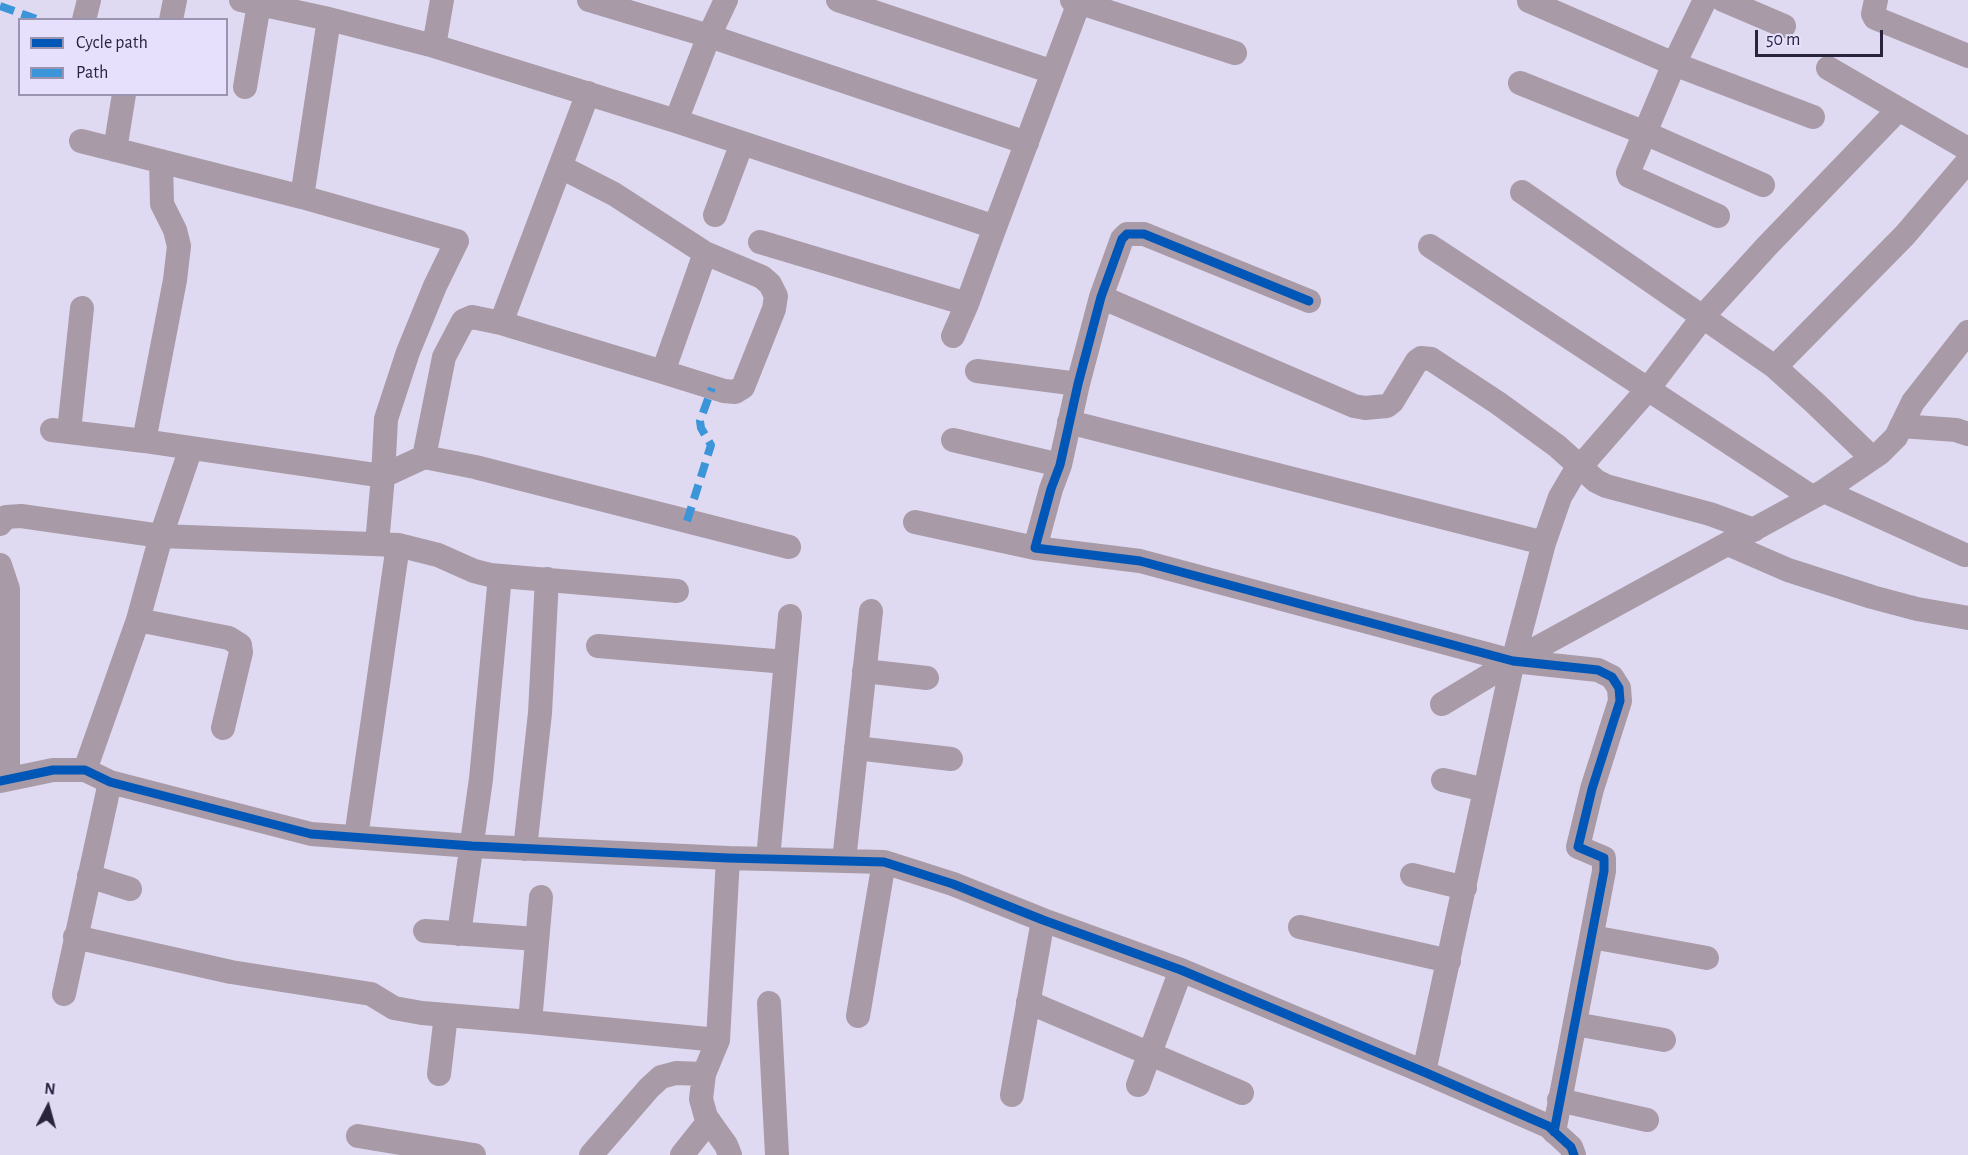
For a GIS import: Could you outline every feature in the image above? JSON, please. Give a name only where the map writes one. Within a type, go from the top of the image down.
[{"type":"street","points":[[84,18],[89,0]]},
{"type":"street","points":[[171,18],[175,0]]},
{"type":"street","points":[[434,46],[442,0]]},
{"type":"street","points":[[589,0],[710,36],[1026,143]]},
{"type":"street","points":[[676,121],[726,0]]},
{"type":"street","points":[[838,0],[1053,72]]},
{"type":"street","points":[[1705,0],[1674,64],[1629,170],[1629,176],[1718,216]]},
{"type":"street","points":[[1723,0],[1785,26]]},
{"type":"street","points":[[1876,0],[1873,14],[1875,18],[1968,56]]},
{"type":"street","points":[[953,336],[1053,72],[1077,1],[1235,53]]},
{"type":"street","points":[[1529,1],[1674,64],[1813,117]]},
{"type":"street","points":[[245,87],[250,2],[329,19],[434,46],[742,142],[995,227]]},
{"type":"street","points":[[302,197],[329,19]]},
{"type":"street","points":[[1828,68],[1968,149]]},
{"type":"street","points":[[1520,83],[1645,133],[1763,185]]},
{"type":"street","points":[[501,323],[588,93]]},
{"type":"street","points":[[115,150],[124,96]]},
{"type":"street","points":[[1424,1072],[1513,661],[1544,543],[1560,497],[1579,468],[1648,389],[1702,318],[1767,246],[1899,109]]},
{"type":"street","points":[[81,141],[302,197],[457,241],[435,286],[408,352],[386,419],[383,476],[388,545],[356,837]]},
{"type":"street","points":[[715,215],[742,142]]},
{"type":"street","points":[[144,441],[175,280],[179,246],[175,230],[162,204],[161,161]]},
{"type":"street","points":[[1775,367],[1905,236],[1968,161]]},
{"type":"street","points":[[424,457],[444,357],[463,321],[472,317],[501,323],[724,392],[735,392],[743,387],[774,309],[776,296],[771,284],[762,277],[705,253],[614,194],[561,167]]},
{"type":"street","points":[[1522,192],[1775,367],[1872,458]]},
{"type":"street","points":[[1035,548],[1060,465],[1101,297],[1122,239],[1127,234],[1144,234],[1309,301]]},
{"type":"street","points":[[760,242],[967,304]]},
{"type":"street","points":[[1430,246],[1648,389],[1818,494],[1965,555]]},
{"type":"street","points":[[663,372],[705,253]]},
{"type":"street","points":[[1101,297],[1354,406],[1365,408],[1387,406],[1392,402],[1417,361],[1421,358],[1431,359],[1498,403],[1557,446],[1596,481],[1606,486],[1710,514],[1754,530]]},
{"type":"street","points":[[82,308],[60,431],[383,476],[424,457],[475,467],[789,547]]},
{"type":"street","points":[[1442,704],[1513,661],[1818,494],[1872,458],[1896,437],[1913,402],[1968,332]]},
{"type":"street","points":[[977,371],[1078,384]]},
{"type":"street","points":[[1069,422],[1544,543]]},
{"type":"street","points":[[1901,426],[1956,430],[1968,434]]},
{"type":"street","points":[[953,440],[1060,465]]},
{"type":"street","points":[[86,770],[138,620],[162,536],[191,448]]},
{"type":"street","points":[[0,524],[6,517],[21,516],[162,536],[388,545],[438,555],[474,571],[500,576],[677,591]]},
{"type":"street","points":[[915,522],[1035,548],[1140,561],[1513,661],[1598,670],[1612,677],[1619,688],[1620,701],[1592,789],[1578,846],[1604,858],[1604,871],[1554,1132]]},
{"type":"street","points":[[1728,544],[1788,570],[1872,597],[1917,609],[1968,618]]},
{"type":"street","points":[[0,565],[8,589],[4,780],[53,770],[86,770],[110,782],[311,834],[525,849],[884,862],[953,884],[1180,970],[1424,1072],[1548,1126],[1571,1147],[1574,1155]]},
{"type":"street","points":[[459,934],[481,779],[500,576]]},
{"type":"street","points":[[525,849],[540,712],[547,579]]},
{"type":"street","points":[[844,861],[871,611]]},
{"type":"street","points":[[768,859],[790,616]]},
{"type":"street","points":[[138,620],[229,638],[240,645],[241,652],[223,728]]},
{"type":"street","points":[[598,646],[786,662]]},
{"type":"street","points":[[864,671],[927,678]]},
{"type":"street","points":[[856,748],[951,759]]},
{"type":"street","points":[[1443,780],[1485,790]]},
{"type":"street","points":[[64,994],[110,782]]},
{"type":"street","points":[[728,858],[718,1040],[704,1074],[701,1099],[709,1121],[726,1145],[730,1155]]},
{"type":"street","points":[[858,1016],[884,862]]},
{"type":"street","points":[[1412,875],[1465,888]]},
{"type":"street","points":[[89,876],[130,889]]},
{"type":"street","points":[[530,1022],[541,897]]},
{"type":"street","points":[[1012,1095],[1043,920]]},
{"type":"street","points":[[1300,927],[1449,961]]},
{"type":"street","points":[[425,931],[537,939]]},
{"type":"street","points":[[75,937],[231,972],[371,994],[394,1008],[422,1013],[718,1040]]},
{"type":"street","points":[[1592,937],[1707,958]]},
{"type":"street","points":[[1138,1085],[1180,970]]},
{"type":"street","points":[[1028,1002],[1242,1093]]},
{"type":"street","points":[[769,1003],[777,1155]]},
{"type":"street","points":[[439,1074],[446,1015]]},
{"type":"street","points":[[1575,1024],[1664,1040]]},
{"type":"street","points":[[591,1155],[661,1077],[676,1073],[704,1074]]},
{"type":"street","points":[[1559,1100],[1647,1120]]},
{"type":"street","points":[[682,1155],[709,1121]]},
{"type":"street","points":[[358,1136],[474,1155]]},
{"type":"marked path","points":[[0,6],[33,18]]},
{"type":"marked path","points":[[687,521],[711,445],[701,428],[700,421],[712,388]]},
{"type":"cycle path","points":[[1309,301],[1144,234],[1127,234],[1122,239],[1101,297],[1060,465],[1035,548],[1140,561],[1513,661],[1598,670],[1612,677],[1619,688],[1620,701],[1592,789],[1578,847],[1604,858],[1604,871],[1554,1132]]},
{"type":"cycle path","points":[[0,781],[53,770],[85,770],[110,782],[311,834],[472,846],[728,858],[884,862],[953,884],[1043,920],[1181,970],[1424,1072],[1548,1126],[1571,1147],[1574,1155]]}]
